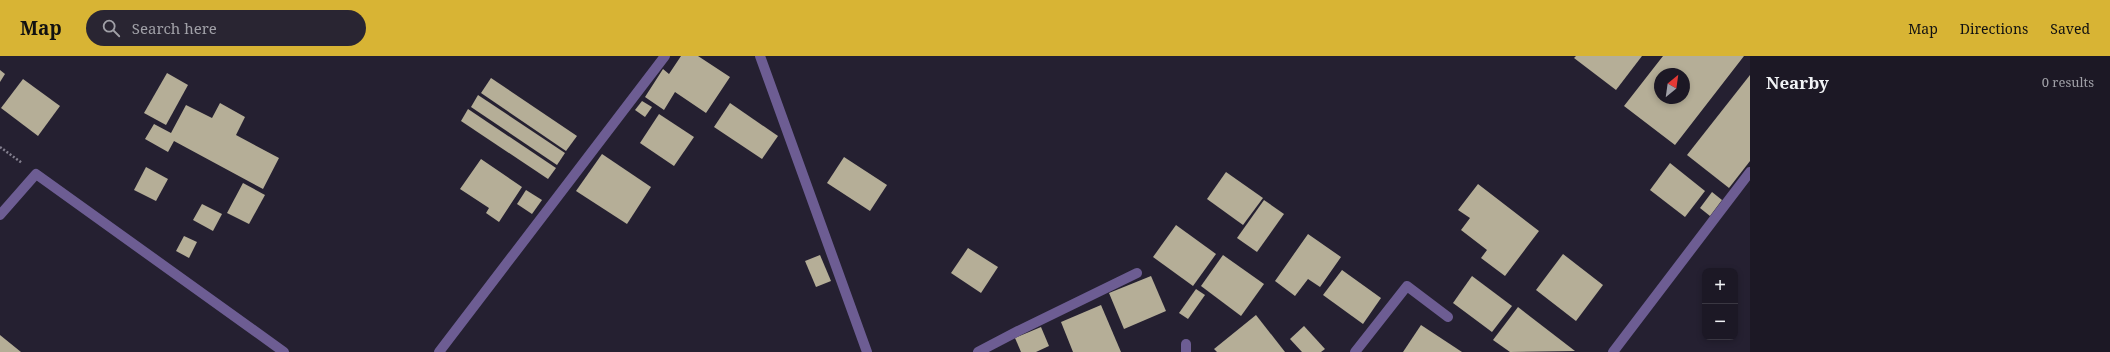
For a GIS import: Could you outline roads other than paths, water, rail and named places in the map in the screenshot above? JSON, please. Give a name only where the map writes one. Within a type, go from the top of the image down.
[{"type":"street","points":[[440,352],[665,56]]},
{"type":"street","points":[[760,56],[867,352]]},
{"type":"street","points":[[1613,352],[1750,172]]},
{"type":"street","points":[[0,215],[36,174],[284,352]]},
{"type":"street","points":[[978,352],[1018,331],[1137,274]]},
{"type":"street","points":[[1355,352],[1407,286],[1448,317]]}]
